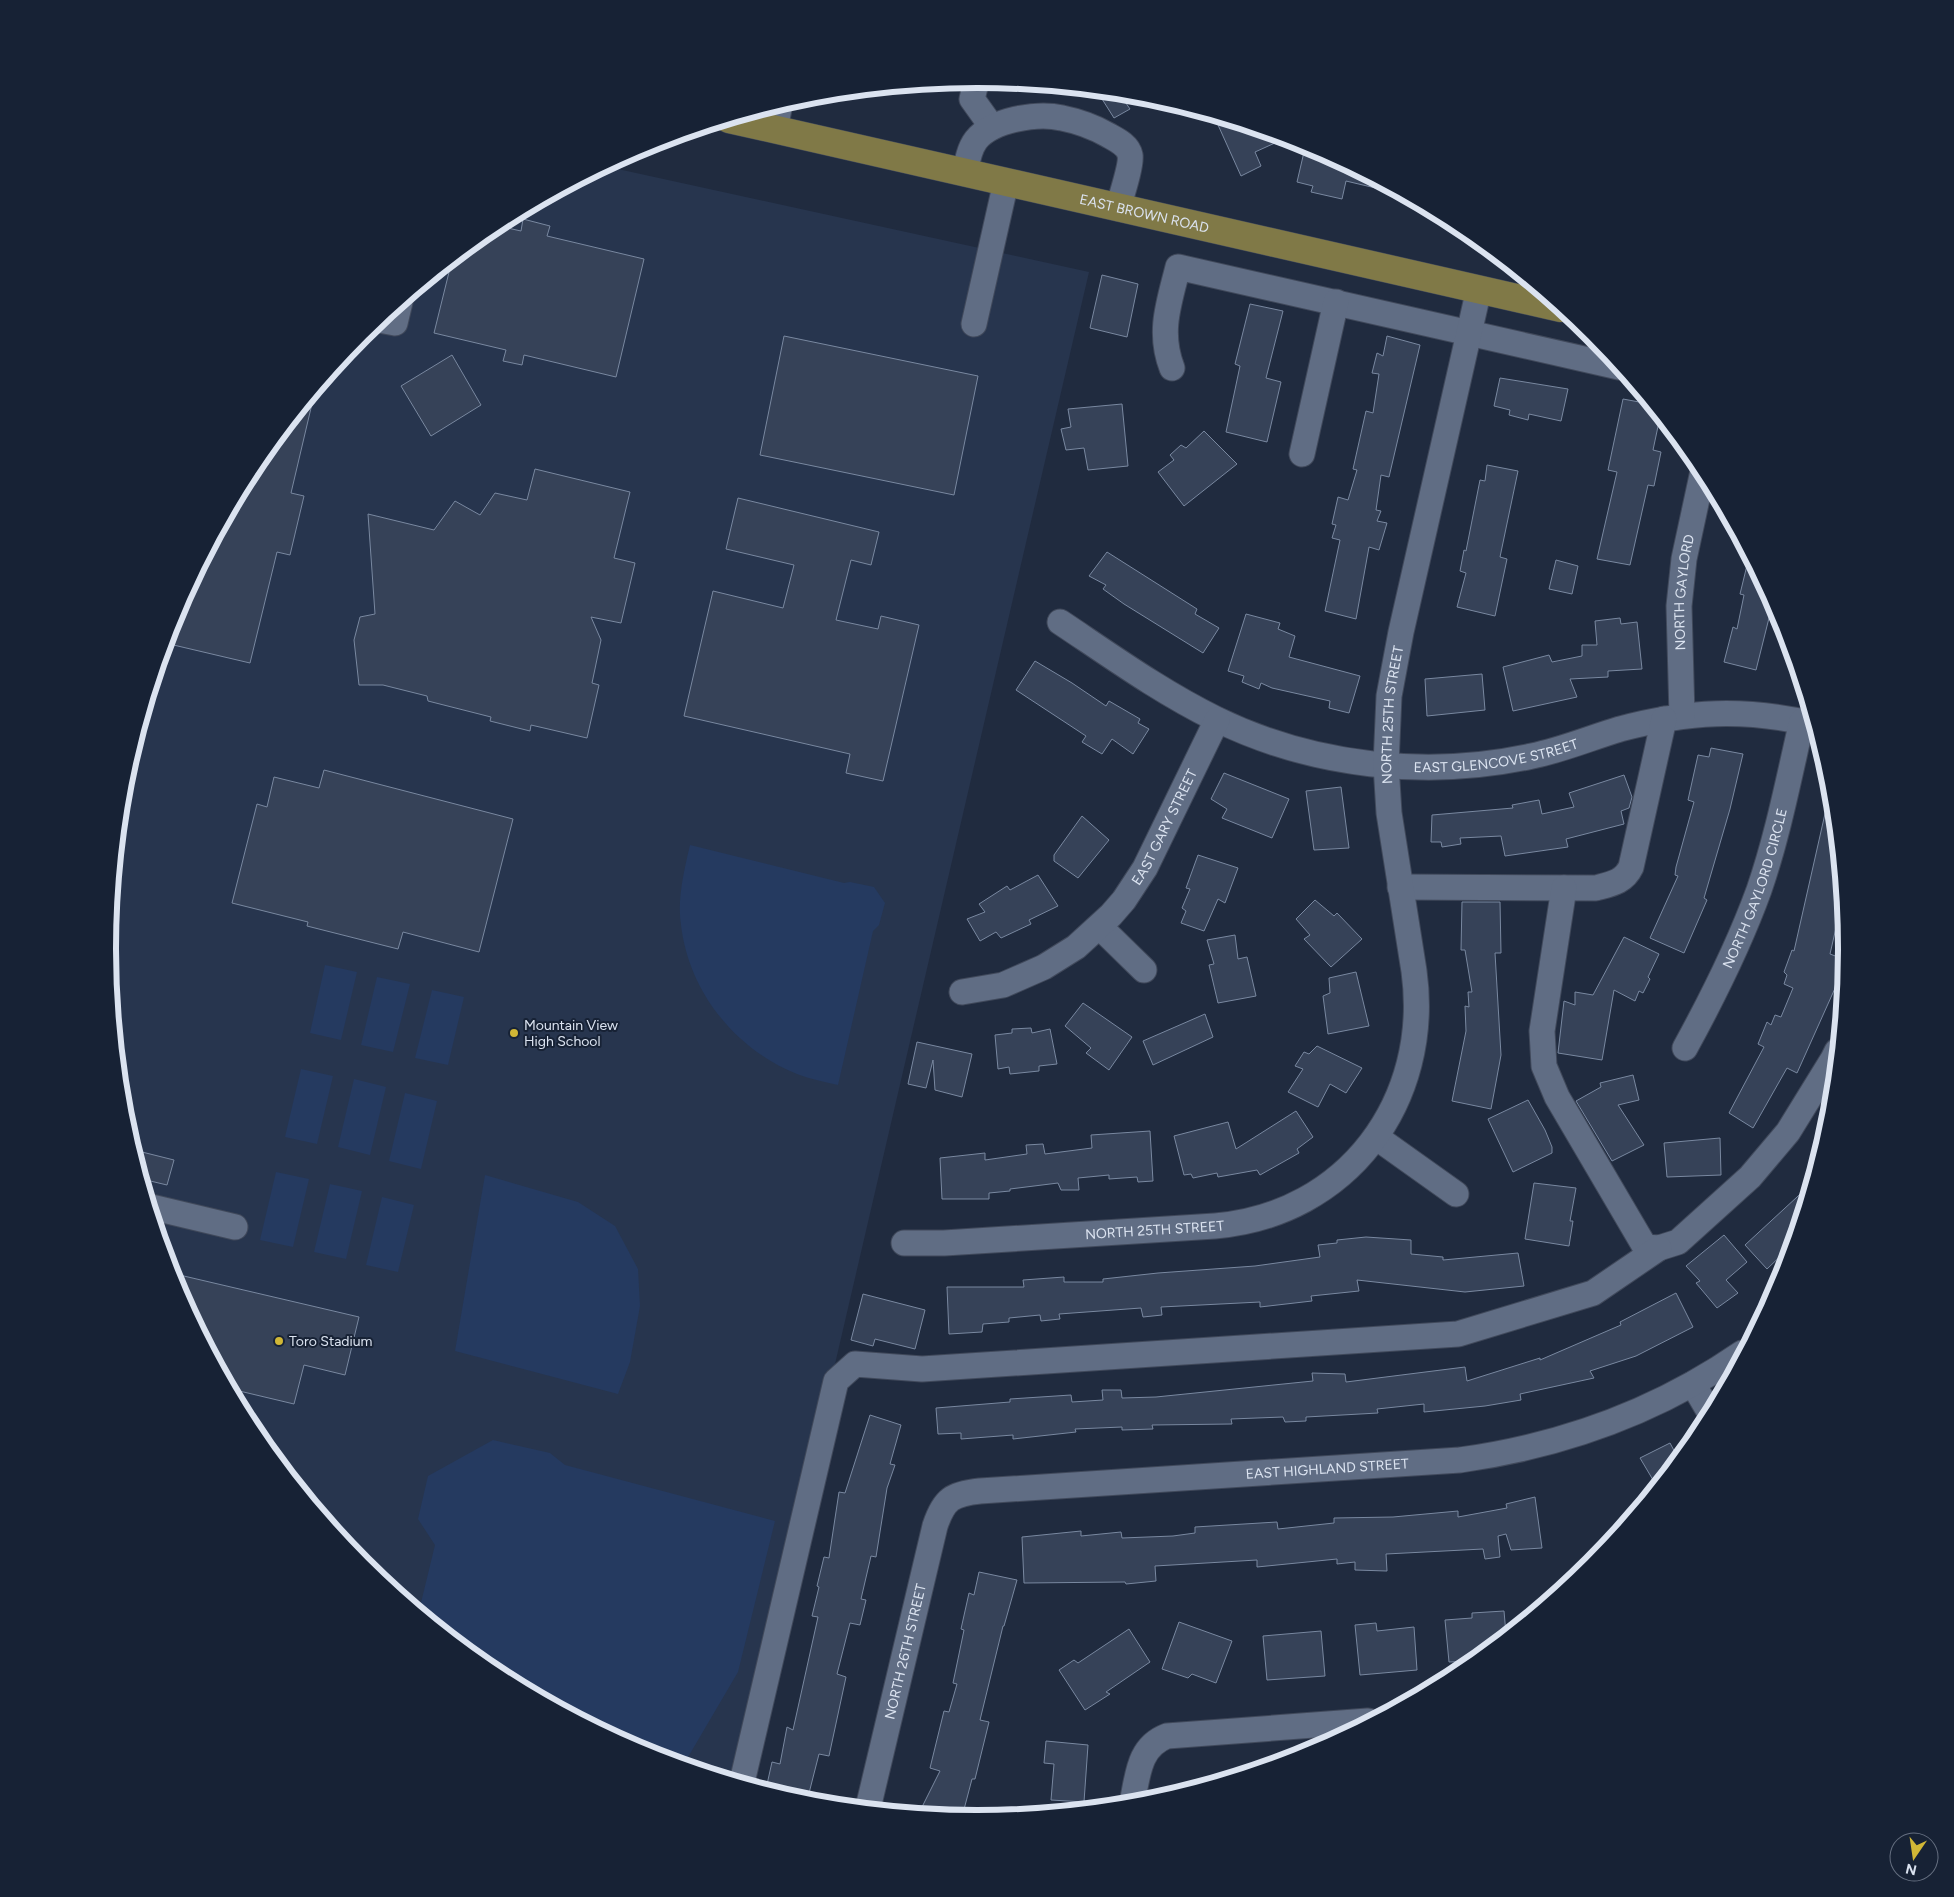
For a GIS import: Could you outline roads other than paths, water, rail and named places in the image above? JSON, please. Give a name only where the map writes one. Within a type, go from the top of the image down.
[{"type":"main road","name":"EAST BROWN ROAD","points":[[750,118],[777,117],[965,173],[1550,305]]},
{"type":"street","points":[[975,88],[972,99],[992,127]]},
{"type":"street","points":[[965,173],[971,148],[975,141],[992,127],[1024,118],[1060,117],[1085,125],[1116,139],[1124,145],[1130,155],[1118,208]]},
{"type":"street","points":[[974,324],[1006,182]]},
{"type":"street","points":[[1172,368],[1165,346],[1165,320],[1178,267],[1609,365]]},
{"type":"street","name":"NORTH 25TH STREET","points":[[904,1242],[944,1243],[1238,1224],[1261,1219],[1282,1211],[1325,1188],[1360,1157],[1376,1137],[1389,1116],[1400,1094],[1409,1068],[1418,1018],[1417,993],[1388,813],[1387,719],[1394,666],[1479,289]]},
{"type":"street","points":[[1302,454],[1336,302]]},
{"type":"street","points":[[387,322],[394,323],[397,312]]},
{"type":"street","name":"NORTH GAYLORD","points":[[1564,888],[1596,888],[1616,883],[1627,876],[1631,866],[1673,718],[1678,606],[1684,559],[1701,482]]},
{"type":"street","name":"EAST GLENCOVE STREET","points":[[1060,622],[1167,692],[1217,720],[1298,750],[1386,766],[1436,767],[1508,761],[1555,751],[1618,730],[1704,713],[1755,713],[1808,722]]},
{"type":"street","name":"EAST GARY STREET","points":[[962,992],[1004,985],[1025,976],[1062,957],[1100,927],[1124,900],[1145,868],[1217,720]]},
{"type":"street","name":"NORTH GAYLORD CIRCLE","points":[[1685,1048],[1727,968],[1759,888],[1808,722]]},
{"type":"street","points":[[1400,887],[1564,888],[1542,1031],[1544,1066],[1557,1097],[1645,1247],[1659,1248]]},
{"type":"street","points":[[1100,927],[1144,970]]},
{"type":"street","points":[[743,1777],[836,1381],[856,1364],[922,1368],[1458,1334],[1593,1293],[1659,1248],[1678,1242],[1750,1176],[1788,1132],[1831,1063]]},
{"type":"street","points":[[1376,1137],[1456,1194]]},
{"type":"street","points":[[157,1208],[235,1227]]},
{"type":"street","name":"EAST HIGHLAND STREET","points":[[950,1499],[959,1494],[980,1491],[1484,1457],[1540,1445],[1592,1429],[1643,1409],[1694,1384],[1734,1358]]},
{"type":"street","points":[[1694,1384],[1706,1406]]},
{"type":"street","name":"NORTH 26TH STREET","points":[[869,1802],[935,1526],[943,1506],[950,1499]]},
{"type":"street","points":[[1134,1795],[1143,1759],[1152,1743],[1167,1736],[1356,1722]]},
{"type":"place","name":"Mountain View High School","points":[[514,1033]]},
{"type":"place","name":"Toro Stadium","points":[[279,1341]]}]
